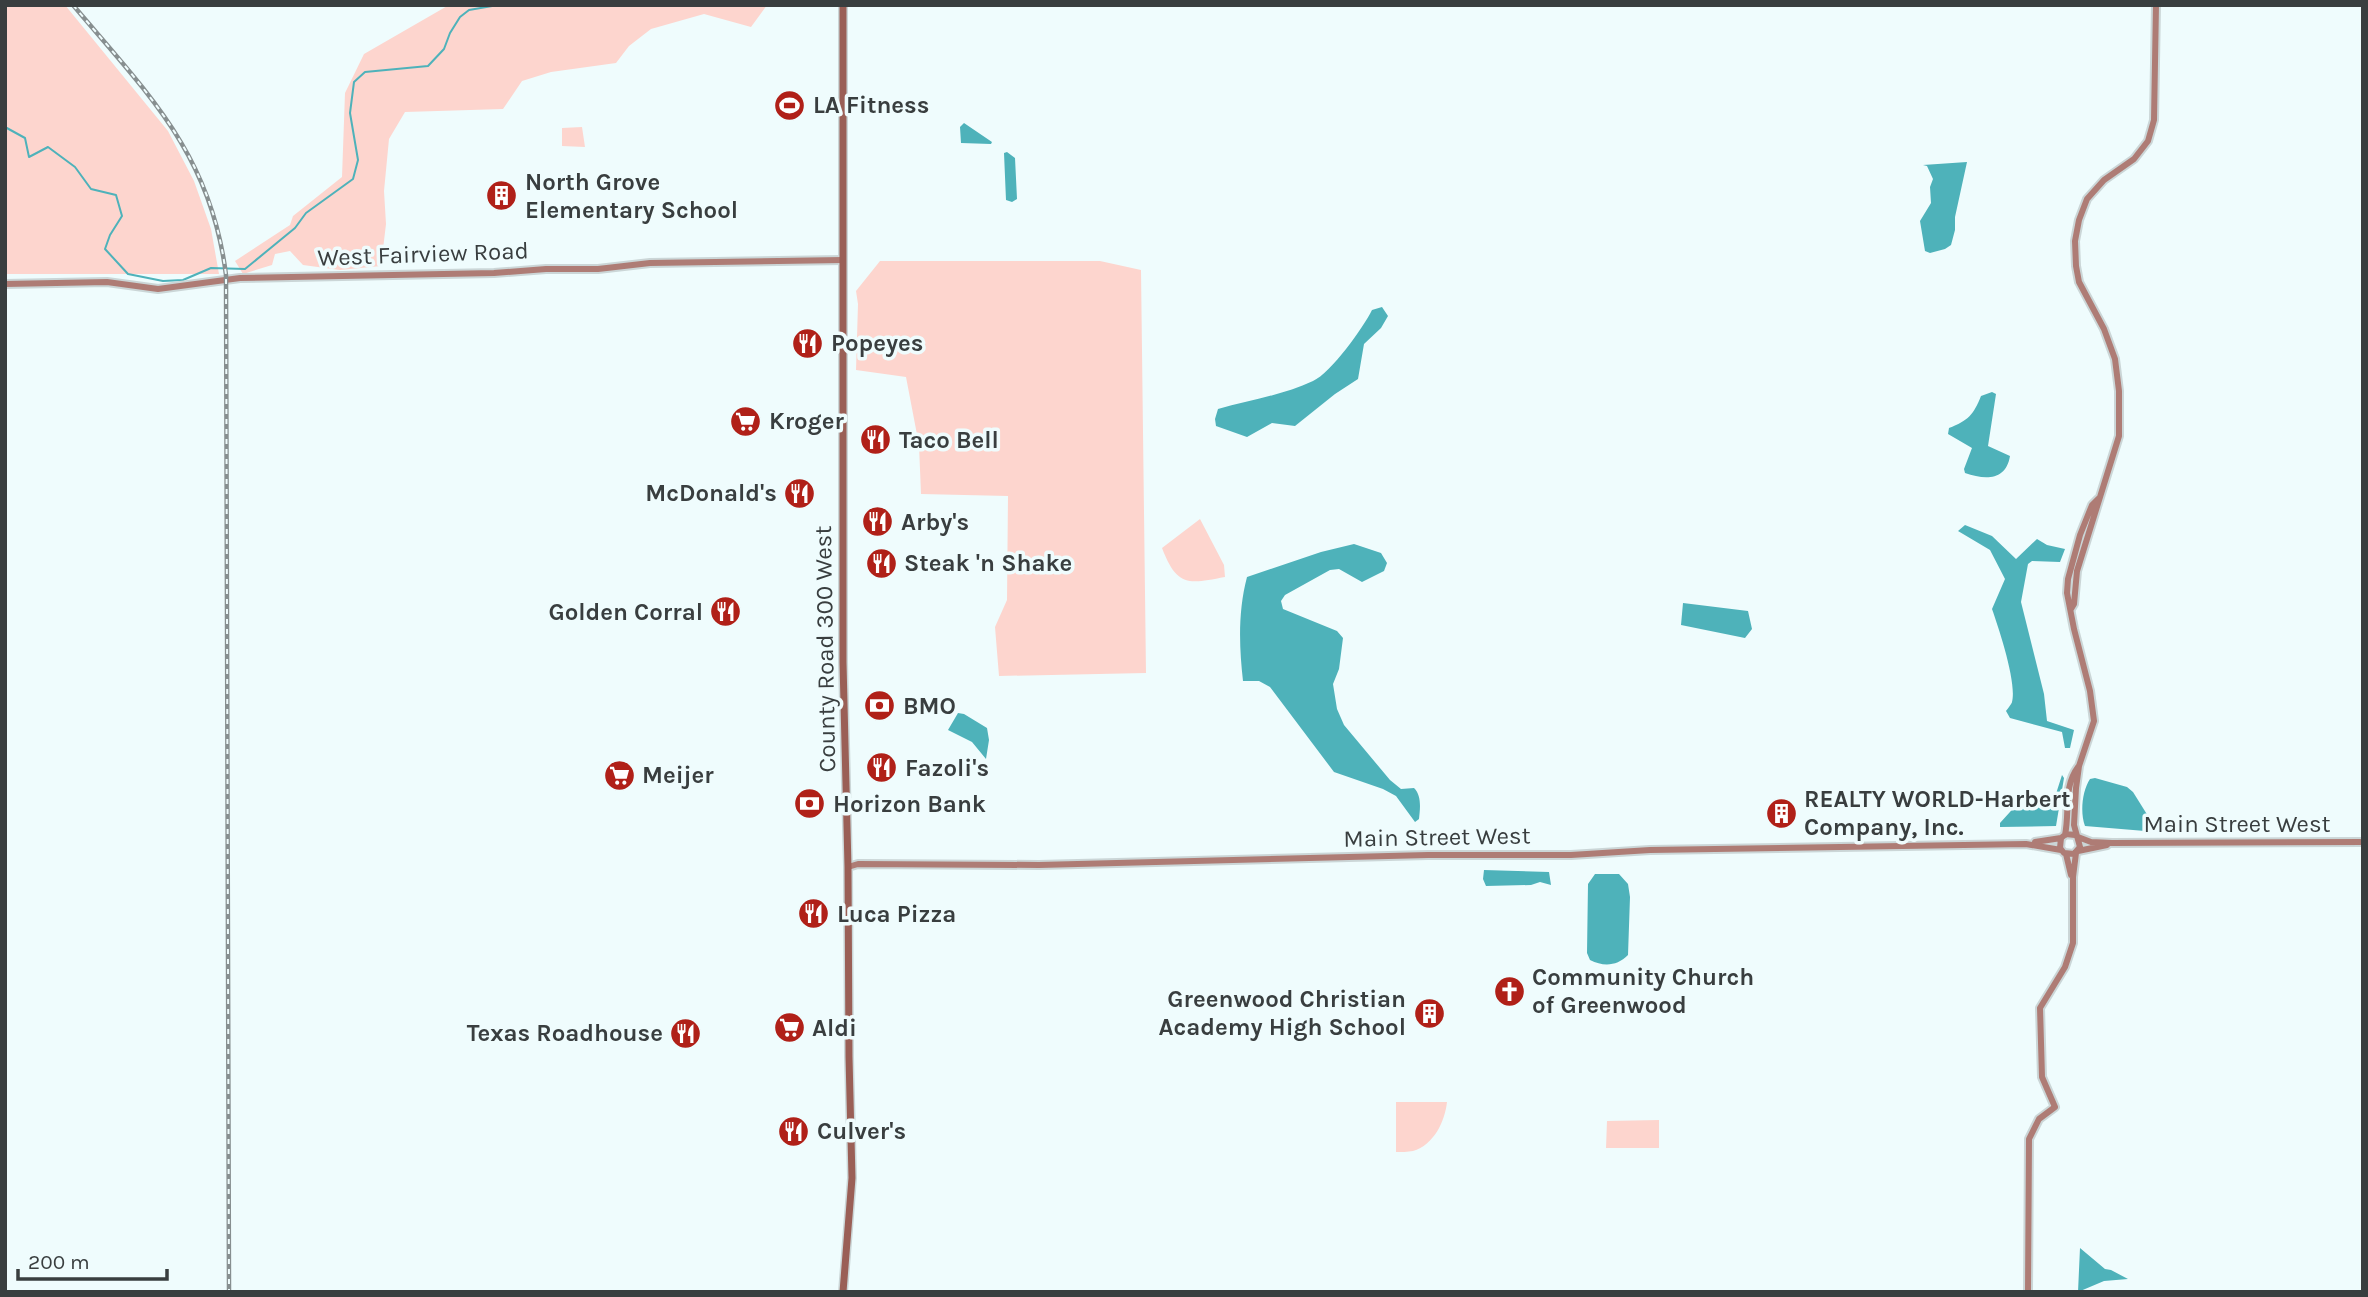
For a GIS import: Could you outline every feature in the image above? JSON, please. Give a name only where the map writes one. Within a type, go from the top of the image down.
[{"type":"main road","name":"County Road 300 West","points":[[843,5],[843,662],[852,1186],[843,1292]]},
{"type":"street","points":[[2028,1292],[2028,1145],[2034,1125],[2055,1107],[2042,1077],[2040,1008],[2066,967],[2073,943],[2073,877],[2080,844],[2076,836],[2074,813],[2079,766],[2094,721],[2090,691],[2067,593],[2071,566],[2084,525],[2092,505],[2098,499],[2119,436],[2119,391],[2115,359],[2104,329],[2079,282],[2075,242],[2087,199],[2104,180],[2134,159],[2148,141],[2154,120],[2156,5]]},
{"type":"street","name":"West Fairview Road","points":[[5,284],[107,282],[159,289],[240,278],[546,269],[598,270],[650,263],[843,260]]},
{"type":"street","points":[[2073,877],[2064,852],[2063,836],[2069,788],[2073,774],[2079,766]]},
{"type":"street","name":"Main Street West","points":[[848,867],[858,864],[1039,864],[1428,855],[1571,855],[1650,850],[2026,844],[2063,836],[2112,844],[2363,842]]},
{"type":"street","name":"Main Street West","points":[[2026,844],[2064,852],[2077,852],[2112,844]]},
{"type":"shaded area","points":[[5,5],[65,5],[168,131],[194,181],[211,229],[219,274],[5,274]]},
{"type":"shaded area","points":[[449,5],[767,5],[751,27],[704,14],[651,29],[629,46],[616,63],[551,72],[522,81],[503,109],[405,112],[389,139],[384,191],[386,224],[381,266],[340,270],[303,265],[290,251],[275,254],[272,265],[243,274],[235,261],[290,225],[293,216],[342,177],[345,93],[364,54]]},
{"type":"shaded area","points":[[582,127],[585,147],[562,146],[562,128]]},
{"type":"shaded area","points":[[880,261],[1100,261],[1141,270],[1146,673],[999,676],[995,627],[1007,600],[1008,496],[921,494],[919,445],[906,377],[856,370],[856,291]]},
{"type":"shaded area","points":[[1200,519],[1224,565],[1225,577],[1202,581],[1185,580],[1167,561],[1162,548]]},
{"type":"shaded area","points":[[1396,1102],[1447,1102],[1437,1131],[1420,1148],[1396,1152]]},
{"type":"shaded area","points":[[1659,1120],[1659,1148],[1606,1148],[1607,1121]]},
{"type":"water","points":[[964,123],[992,142],[991,144],[961,143],[960,127]]},
{"type":"water","points":[[1007,152],[1015,158],[1017,199],[1012,202],[1006,200],[1004,153]]},
{"type":"water","points":[[1967,162],[1951,245],[1930,253],[1925,251],[1920,221],[1931,203],[1930,187],[1933,179],[1927,166],[1923,165]]},
{"type":"water","points":[[1382,307],[1388,316],[1381,328],[1364,344],[1358,379],[1295,426],[1272,423],[1247,437],[1216,426],[1218,409],[1290,390],[1320,376],[1346,349],[1372,310]]},
{"type":"water","points":[[1992,392],[1996,394],[1988,446],[2010,456],[2008,464],[1999,474],[1980,477],[1965,473],[1972,448],[1948,434],[1949,428],[1970,416],[1981,396]]},
{"type":"water","points":[[1965,525],[1992,536],[2016,559],[2037,539],[2047,545],[2065,549],[2060,562],[2032,561],[2028,564],[2021,602],[2044,694],[2047,721],[2074,730],[2070,748],[2065,748],[2062,732],[2010,718],[2006,711],[2012,702],[2012,682],[1992,609],[2005,579],[1990,550],[1958,531]]},
{"type":"water","points":[[1354,544],[1381,553],[1387,563],[1384,571],[1362,582],[1339,569],[1330,570],[1285,595],[1281,601],[1283,609],[1337,631],[1343,638],[1339,669],[1333,684],[1337,709],[1344,725],[1390,780],[1401,789],[1414,788],[1417,791],[1420,811],[1419,819],[1415,822],[1396,796],[1334,772],[1270,687],[1259,681],[1243,681],[1240,629],[1247,577]]},
{"type":"water","points":[[1683,603],[1748,611],[1752,629],[1745,638],[1681,625]]},
{"type":"water","points":[[958,713],[987,728],[989,740],[986,759],[972,742],[948,730]]},
{"type":"water","points":[[2062,775],[2064,778],[2056,826],[2000,827],[2000,823],[2019,802],[2044,805],[2054,800]]},
{"type":"water","points":[[2090,779],[2127,787],[2133,792],[2148,816],[2145,831],[2085,826],[2084,796]]},
{"type":"water","points":[[1484,870],[1549,872],[1551,885],[1540,882],[1531,885],[1486,886],[1483,879]]},
{"type":"water","points":[[1595,874],[1619,874],[1628,884],[1628,955],[1610,964],[1590,960],[1587,953],[1588,884]]},
{"type":"water","points":[[2080,1248],[2105,1269],[2128,1279],[2104,1281],[2078,1292]]},
{"type":"waterway","points":[[5,127],[25,138],[29,157],[48,147],[75,167],[91,189],[116,195],[122,216],[105,249],[128,274],[163,281],[183,280],[211,268],[245,269],[295,228],[306,213],[353,179],[358,160],[350,113],[354,82],[365,72],[428,66],[444,49],[460,17],[469,10],[498,5]]},
{"type":"railway","points":[[73,5],[150,98],[191,160],[206,194],[218,232],[226,275],[229,1292]]},
{"type":"place","name":"LA Fitness","points":[[790,105]]},
{"type":"place","name":"North Grove Elementary School","points":[[502,196]]},
{"type":"place","name":"Popeyes","points":[[808,343]]},
{"type":"place","name":"Kroger","points":[[746,421]]},
{"type":"place","name":"Taco Bell","points":[[876,440]]},
{"type":"place","name":"McDonald's","points":[[800,493]]},
{"type":"place","name":"Arby's","points":[[878,522]]},
{"type":"place","name":"Steak 'n Shake","points":[[881,563]]},
{"type":"place","name":"Golden Corral","points":[[726,612]]},
{"type":"place","name":"BMO","points":[[880,706]]},
{"type":"place","name":"Fazoli's","points":[[882,768]]},
{"type":"place","name":"Meijer","points":[[619,775]]},
{"type":"place","name":"Horizon Bank","points":[[810,804]]},
{"type":"place","name":"REALTY WORLD-Harbert Company, Inc.","points":[[1781,813]]},
{"type":"place","name":"Luca Pizza","points":[[814,914]]},
{"type":"place","name":"Community Church of Greenwood","points":[[1509,991]]},
{"type":"place","name":"Greenwood Christian Academy High School","points":[[1429,1013]]},
{"type":"place","name":"Aldi","points":[[789,1028]]},
{"type":"place","name":"Texas Roadhouse","points":[[686,1033]]},
{"type":"place","name":"Culver's","points":[[794,1131]]}]
